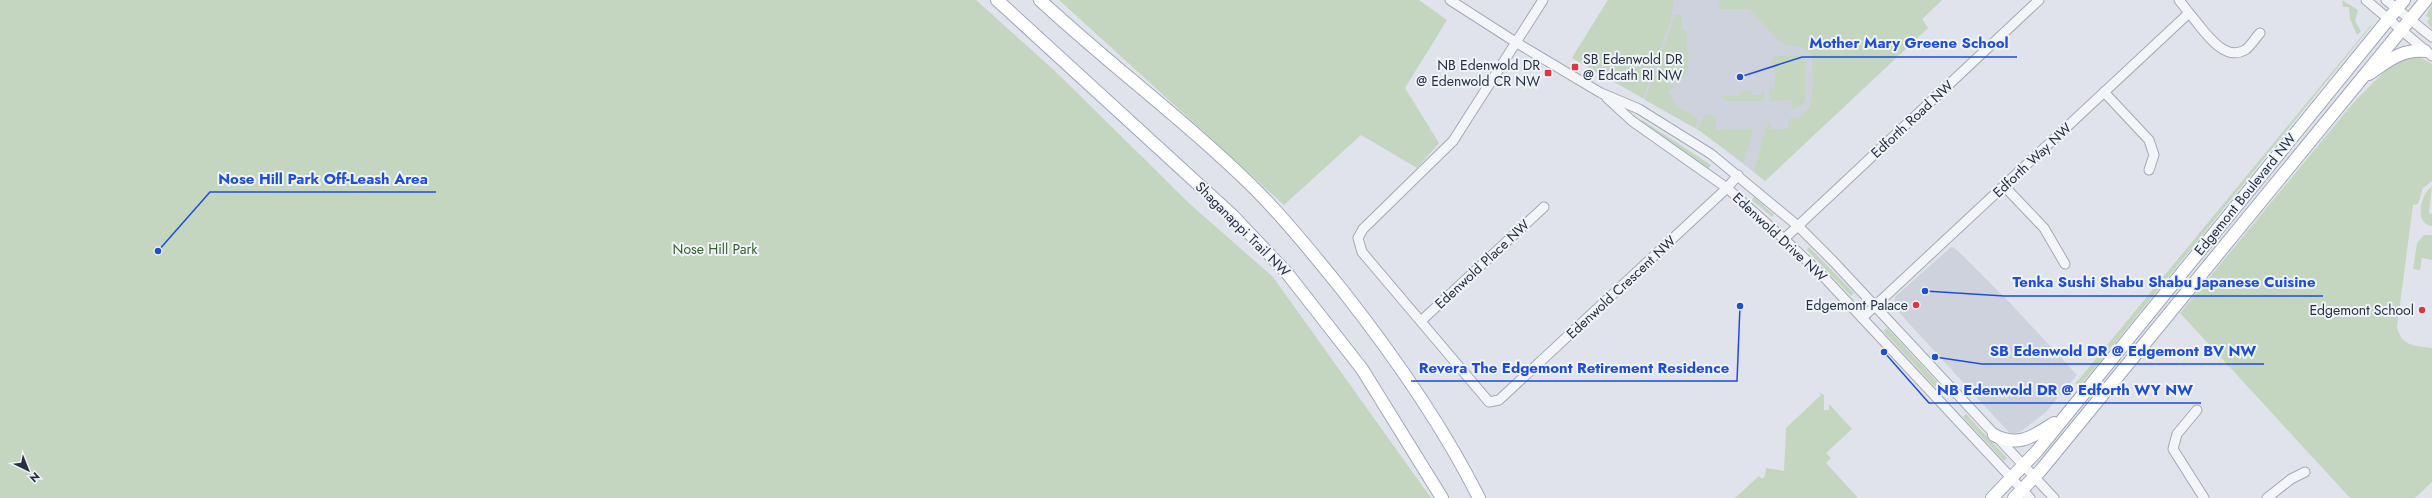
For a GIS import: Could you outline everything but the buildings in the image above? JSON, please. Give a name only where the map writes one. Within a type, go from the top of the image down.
[{"type":"main road","name":"Shaganappi Trail NW","points":[[997,0],[1233,216],[1287,272],[1362,368],[1442,498]]},
{"type":"main road","points":[[1040,0],[1187,127],[1249,184],[1310,250],[1379,335],[1434,418],[1479,498]]},
{"type":"main road","name":"Edgemont Boulevard NW","points":[[2022,495],[2034,478],[2426,0]]},
{"type":"main road","name":"Edgemont Boulevard NW","points":[[1992,498],[2023,466],[2401,4]]},
{"type":"main road","points":[[2356,84],[2398,54],[2408,51],[2429,54]]},
{"type":"main road","points":[[1994,435],[2007,440],[2023,441],[2062,418]]},
{"type":"street","name":"Edenwold Drive NW","points":[[1450,0],[1517,43],[1601,93],[1639,109],[1711,154],[1738,175],[1798,226],[1875,306],[2054,498]]},
{"type":"street","points":[[1517,43],[1543,0]]},
{"type":"street","name":"Edforth Road NW","points":[[1784,239],[2039,0]]},
{"type":"street","points":[[2179,0],[2218,46],[2230,53],[2246,49],[2260,33]]},
{"type":"street","points":[[2366,0],[2429,54]]},
{"type":"street","points":[[2386,0],[2401,4],[2410,19],[2432,37]]},
{"type":"street","name":"Edforth Way NW","points":[[1862,318],[2189,13]]},
{"type":"street","name":"Edenwold Crescent NW","points":[[1517,43],[1453,141],[1359,234],[1358,243],[1362,252],[1487,400],[1496,403],[1727,188],[1738,175]]},
{"type":"street","points":[[2104,92],[2150,140],[2154,154],[2149,170]]},
{"type":"street","name":"Edenwold Drive NW","points":[[1601,93],[1632,121],[1727,188],[1784,239],[1862,318],[2011,478],[2022,495]]},
{"type":"street","points":[[2004,186],[2044,228],[2066,264]]},
{"type":"street","name":"Edenwold Place NW","points":[[1421,322],[1544,207]]},
{"type":"street","points":[[2197,410],[2177,434],[2173,449],[2204,498]]},
{"type":"street","points":[[2267,498],[2291,479],[2305,472]]},
{"type":"shaded area","points":[[1608,0],[1942,0],[1922,19],[1928,28],[1765,181],[1702,132],[1572,58]]},
{"type":"shaded area","points":[[1951,247],[1956,249],[2012,305],[2077,375],[2046,412],[2020,432],[2011,434],[1894,307],[1895,297]]},
{"type":"green space","name":"Nose Hill Park","points":[[0,0],[976,0],[1056,72],[1191,205],[1273,277],[1431,498],[0,498]]},
{"type":"green space","points":[[1059,0],[1419,0],[1447,20],[1405,88],[1439,143],[1417,168],[1361,135],[1284,205]]},
{"type":"green space","points":[[1608,0],[1674,0],[1670,22],[1643,98],[1572,58]]},
{"type":"green space","points":[[1719,0],[1942,0],[1922,19],[1928,28],[1765,181],[1754,171],[1766,128],[1770,121],[1771,129],[1788,129],[1789,119],[1800,117],[1810,107],[1813,85],[1812,57],[1803,48],[1781,43],[1749,9],[1720,9]]},
{"type":"green space","points":[[2342,0],[2358,10],[2355,21],[2361,31],[2357,35],[2350,19],[2349,7],[2343,7]]},
{"type":"green space","points":[[2432,4],[2432,29],[2427,22],[2430,18],[2426,16]]},
{"type":"green space","points":[[1675,15],[1682,15],[1682,29],[1686,30],[1688,72],[1680,80],[1677,77],[1670,84],[1673,87],[1669,92],[1677,107],[1691,114],[1698,120],[1695,128],[1645,100]]},
{"type":"green space","points":[[2372,25],[2098,364],[2081,384],[2075,384],[2370,26]]},
{"type":"green space","points":[[1794,55],[1805,59],[1805,100],[1803,104],[1792,110],[1792,100],[1770,101],[1769,88],[1775,87],[1774,64],[1770,64],[1773,57]]},
{"type":"green space","points":[[2416,55],[2432,64],[2432,181],[2423,188],[2418,204],[2413,205],[2397,327],[2402,338],[2410,344],[2432,348],[2432,482],[2415,498],[2350,498],[2180,313],[2354,102],[2392,64]]},
{"type":"green space","points":[[1740,91],[1751,91],[1752,95],[1761,95],[1761,91],[1765,91],[1764,101],[1725,101],[1721,96],[1739,96]]},
{"type":"green space","points":[[1706,114],[1716,117],[1716,130],[1753,129],[1744,163],[1697,129]]},
{"type":"green space","points":[[1642,120],[1711,165],[1708,169],[1641,121]]},
{"type":"green space","points":[[2432,186],[2429,213],[2432,214],[2432,226],[2426,224],[2422,220],[2421,208],[2425,195]]},
{"type":"green space","points":[[1754,197],[1774,215],[1772,217],[1752,200]]},
{"type":"green space","points":[[2424,235],[2432,235],[2432,260],[2422,258],[2420,270],[2413,269],[2417,243]]},
{"type":"green space","points":[[1809,247],[1854,293],[1851,296],[1807,250]]},
{"type":"green space","points":[[1887,328],[1939,384],[1935,387],[1883,331]]},
{"type":"green space","points":[[1818,392],[1824,395],[1824,410],[1829,410],[1829,404],[1852,429],[1826,453],[1831,458],[1826,463],[1858,498],[1735,498],[1759,476],[1762,479],[1765,476],[1766,468],[1784,471],[1786,428],[1821,395]]},
{"type":"green space","points":[[1966,414],[2007,458],[2004,461],[1963,417]]},
{"type":"place","name":"SB Edenwold DR @ Edcath RI NW","points":[[1575,67]]},
{"type":"place","name":"NB Edenwold DR @ Edenwold CR NW","points":[[1548,73]]},
{"type":"place","name":"Mother Mary Greene School","points":[[1740,77]]},
{"type":"place","name":"Nose Hill Park Off-Leash Area","points":[[158,251]]},
{"type":"place","name":"Tenka Sushi Shabu Shabu Japanese Cuisine","points":[[1925,291]]},
{"type":"place","name":"Edgemont Palace","points":[[1916,305]]},
{"type":"place","name":"Revera The Edgemont Retirement Residence","points":[[1740,306]]},
{"type":"place","name":"Edgemont School","points":[[2422,310]]},
{"type":"place","name":"NB Edenwold DR @ Edforth WY NW","points":[[1884,352]]},
{"type":"place","name":"SB Edenwold DR @ Edgemont BV NW","points":[[1935,357]]}]
